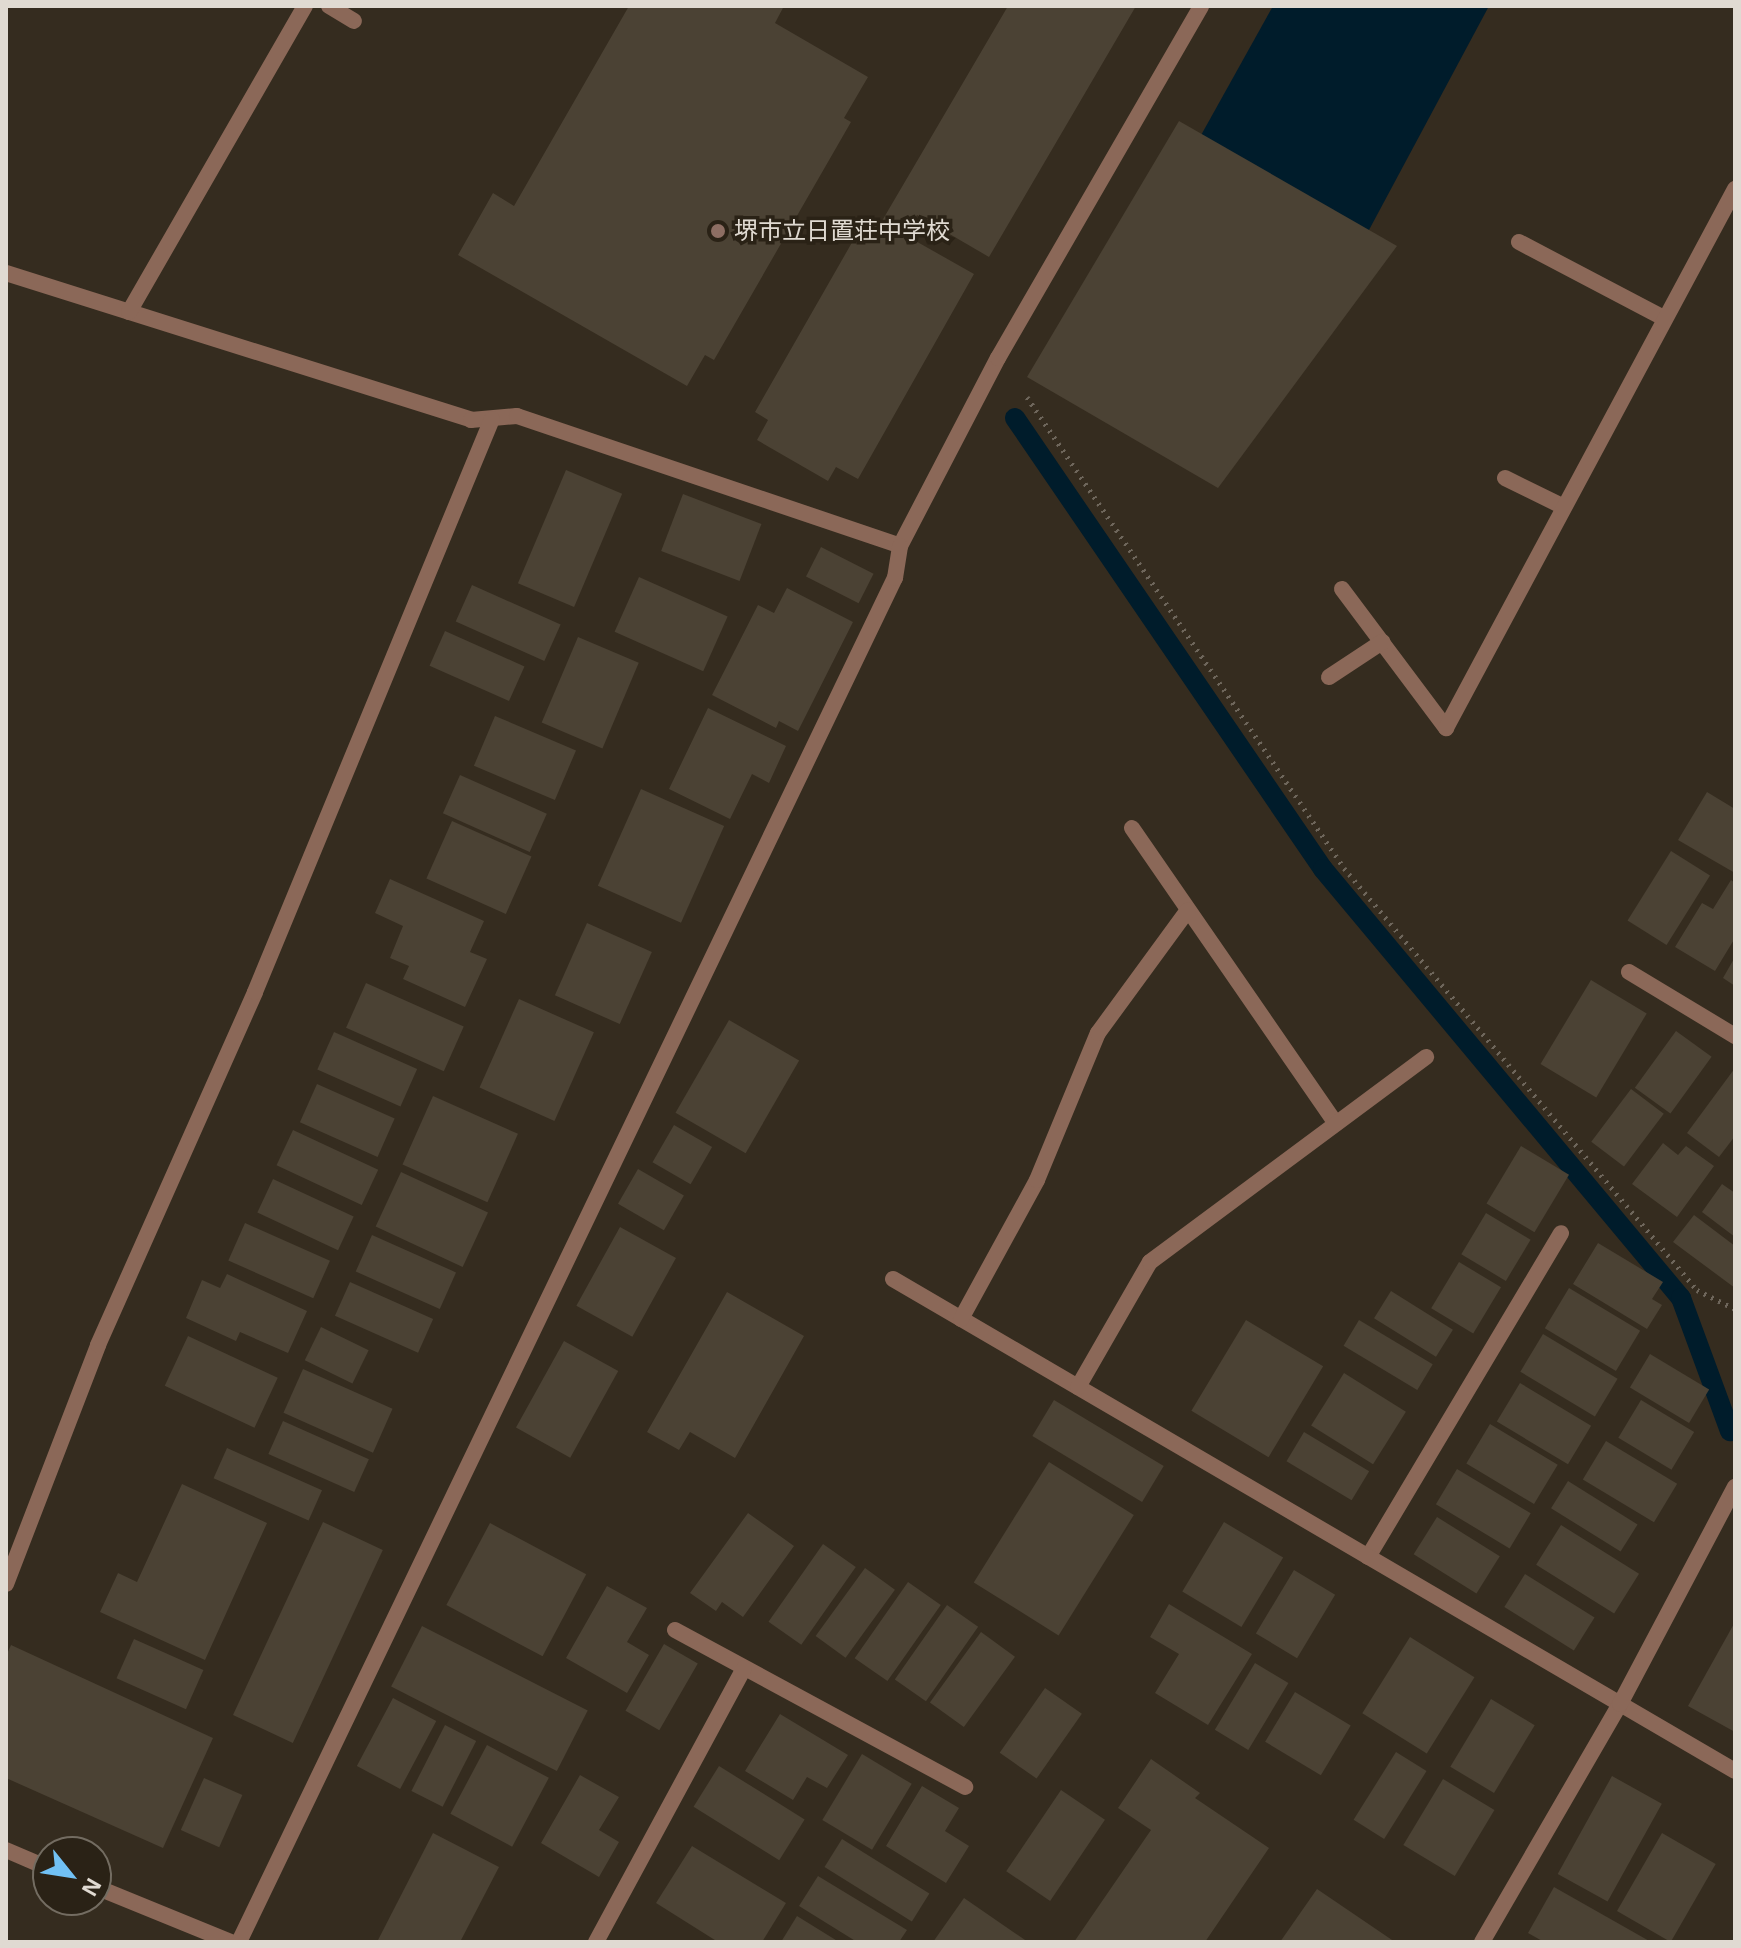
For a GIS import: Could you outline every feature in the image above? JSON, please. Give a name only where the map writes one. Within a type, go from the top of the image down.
[{"type":"street","points":[[129,312],[305,6]]},
{"type":"street","points":[[329,6],[354,21]]},
{"type":"street","points":[[239,1942],[895,578],[900,546],[998,358],[1201,6]]},
{"type":"street","points":[[1342,589],[1446,728],[1662,317],[1735,189]]},
{"type":"street","points":[[1519,242],[1662,317]]},
{"type":"street","points":[[6,273],[471,420],[517,416],[900,546]]},
{"type":"street","points":[[6,1584],[98,1345],[261,977],[492,419]]},
{"type":"street","points":[[1505,478],[1562,506]]},
{"type":"street","points":[[1329,677],[1382,642]]},
{"type":"street","points":[[1132,828],[1336,1124]]},
{"type":"street","points":[[961,1319],[1037,1180],[1098,1033],[1188,910]]},
{"type":"street","points":[[1629,972],[1735,1036]]},
{"type":"street","points":[[1078,1387],[1150,1262],[1426,1057]]},
{"type":"street","points":[[1368,1557],[1561,1233]]},
{"type":"street","points":[[893,1279],[1735,1771]]},
{"type":"street","points":[[1482,1942],[1620,1704],[1735,1487]]},
{"type":"street","points":[[675,1630],[965,1787]]},
{"type":"street","points":[[596,1942],[744,1668]]},
{"type":"street","points":[[6,1850],[32,1861]]},
{"type":"street","points":[[112,1894],[231,1942]]},
{"type":"path","points":[[998,358],[1072,457],[1344,868],[1697,1290],[1735,1309]]},
{"type":"water","points":[[1273,6],[1489,6],[1354,258],[1102,313]]},
{"type":"building","points":[[629,6],[784,6],[775,23],[868,77],[844,118],[851,122],[714,360],[705,355],[687,386],[458,255],[493,193],[514,206]]},
{"type":"building","points":[[1008,6],[1136,6],[989,257],[917,215],[905,235],[974,274],[858,479],[836,467],[828,481],[757,440],[768,420],[755,412],[866,218],[879,226]]},
{"type":"building","points":[[1179,121],[1397,246],[1218,488],[1027,377]]},
{"type":"building","points":[[566,470],[622,494],[574,607],[518,583]]},
{"type":"building","points":[[683,494],[761,524],[740,581],[661,551]]},
{"type":"building","points":[[821,547],[874,574],[859,603],[806,576]]},
{"type":"building","points":[[639,577],[728,616],[703,671],[615,632]]},
{"type":"building","points":[[472,585],[561,624],[544,661],[456,622]]},
{"type":"building","points":[[787,588],[853,622],[798,731],[779,721],[776,728],[712,695],[758,605],[774,613]]},
{"type":"building","points":[[445,631],[524,666],[509,701],[430,666]]},
{"type":"building","points":[[578,637],[639,663],[602,748],[542,723]]},
{"type":"building","points":[[708,708],[786,746],[769,783],[752,774],[730,819],[669,789]]},
{"type":"building","points":[[495,716],[576,750],[555,800],[474,766]]},
{"type":"building","points":[[460,775],[547,814],[530,852],[443,813]]},
{"type":"building","points":[[641,789],[724,826],[681,923],[598,886]]},
{"type":"building","points":[[1707,792],[1735,809],[1735,873],[1678,840]]},
{"type":"building","points":[[452,821],[531,856],[506,914],[426,879]]},
{"type":"building","points":[[1671,851],[1710,875],[1667,945],[1628,921]]},
{"type":"building","points":[[390,879],[484,921],[470,952],[487,959],[465,1007],[403,979],[409,966],[390,958],[403,926],[375,913]]},
{"type":"building","points":[[1731,880],[1735,883],[1735,938],[1715,971],[1675,947],[1702,903],[1713,909]]},
{"type":"building","points":[[587,923],[652,952],[620,1024],[555,995]]},
{"type":"building","points":[[1735,957],[1735,986],[1723,978]]},
{"type":"building","points":[[1591,980],[1647,1013],[1596,1097],[1541,1064]]},
{"type":"building","points":[[366,983],[464,1027],[444,1071],[346,1028]]},
{"type":"building","points":[[519,999],[594,1032],[554,1121],[480,1088]]},
{"type":"building","points":[[729,1020],[799,1060],[746,1153],[676,1113]]},
{"type":"building","points":[[1676,1031],[1712,1057],[1670,1113],[1635,1088]]},
{"type":"building","points":[[334,1032],[417,1069],[400,1106],[317,1069]]},
{"type":"building","points":[[1735,1068],[1735,1136],[1719,1157],[1687,1133]]},
{"type":"building","points":[[317,1084],[395,1119],[378,1157],[300,1122]]},
{"type":"building","points":[[1631,1089],[1664,1114],[1624,1166],[1591,1142]]},
{"type":"building","points":[[433,1096],[518,1134],[487,1202],[402,1165]]},
{"type":"building","points":[[674,1125],[712,1147],[691,1184],[652,1162]]},
{"type":"building","points":[[293,1130],[378,1170],[362,1205],[277,1165]]},
{"type":"building","points":[[1663,1143],[1678,1155],[1686,1146],[1714,1166],[1677,1217],[1632,1184]]},
{"type":"building","points":[[1521,1146],[1569,1175],[1534,1232],[1486,1203]]},
{"type":"building","points":[[638,1169],[684,1196],[664,1230],[618,1204]]},
{"type":"building","points":[[401,1172],[488,1213],[463,1267],[376,1226]]},
{"type":"building","points":[[273,1179],[354,1217],[338,1250],[257,1213]]},
{"type":"building","points":[[1722,1184],[1735,1193],[1735,1237],[1702,1212]]},
{"type":"building","points":[[1486,1213],[1531,1240],[1506,1281],[1461,1254]]},
{"type":"building","points":[[1694,1215],[1735,1246],[1735,1288],[1673,1242]]},
{"type":"building","points":[[245,1223],[330,1261],[313,1298],[228,1260]]},
{"type":"building","points":[[620,1227],[676,1258],[632,1337],[576,1306]]},
{"type":"building","points":[[372,1235],[456,1272],[440,1309],[356,1272]]},
{"type":"building","points":[[1598,1243],[1663,1282],[1652,1299],[1662,1305],[1647,1329],[1573,1284]]},
{"type":"building","points":[[1459,1262],[1501,1287],[1473,1334],[1431,1308]]},
{"type":"building","points":[[227,1274],[307,1311],[288,1353],[240,1332],[236,1341],[186,1318],[202,1280],[220,1288]]},
{"type":"building","points":[[350,1282],[433,1319],[418,1353],[335,1316]]},
{"type":"building","points":[[1569,1288],[1640,1331],[1616,1371],[1545,1328]]},
{"type":"building","points":[[1391,1291],[1453,1330],[1436,1357],[1374,1318]]},
{"type":"building","points":[[727,1292],[804,1336],[735,1458],[690,1432],[679,1450],[647,1432]]},
{"type":"building","points":[[1246,1320],[1323,1366],[1269,1457],[1191,1411]]},
{"type":"building","points":[[1359,1320],[1433,1364],[1417,1390],[1344,1346]]},
{"type":"building","points":[[321,1327],[369,1350],[352,1383],[305,1360]]},
{"type":"building","points":[[1543,1334],[1618,1379],[1595,1417],[1520,1372]]},
{"type":"building","points":[[188,1336],[278,1378],[254,1428],[165,1386]]},
{"type":"building","points":[[564,1341],[618,1371],[570,1458],[516,1428]]},
{"type":"building","points":[[1650,1354],[1709,1390],[1689,1423],[1630,1387]]},
{"type":"building","points":[[303,1369],[393,1409],[373,1453],[283,1413]]},
{"type":"building","points":[[1344,1373],[1406,1412],[1373,1464],[1311,1426]]},
{"type":"building","points":[[1520,1383],[1591,1426],[1568,1464],[1497,1422]]},
{"type":"building","points":[[1054,1400],[1164,1466],[1142,1502],[1032,1436]]},
{"type":"building","points":[[1641,1400],[1694,1432],[1671,1470],[1618,1438]]},
{"type":"building","points":[[283,1421],[369,1459],[354,1492],[268,1454]]},
{"type":"building","points":[[1490,1424],[1558,1465],[1534,1504],[1466,1463]]},
{"type":"building","points":[[1304,1432],[1369,1471],[1352,1500],[1286,1461]]},
{"type":"building","points":[[1606,1441],[1677,1484],[1654,1522],[1583,1480]]},
{"type":"building","points":[[227,1448],[322,1490],[309,1520],[214,1478]]},
{"type":"building","points":[[1049,1462],[1134,1515],[1059,1635],[974,1582]]},
{"type":"building","points":[[1457,1469],[1531,1513],[1510,1548],[1436,1504]]},
{"type":"building","points":[[1568,1481],[1638,1524],[1621,1552],[1551,1508]]},
{"type":"building","points":[[182,1484],[267,1523],[205,1660],[100,1612],[118,1573],[137,1582]]},
{"type":"building","points":[[748,1513],[794,1546],[743,1617],[722,1602],[716,1611],[690,1593]]},
{"type":"building","points":[[1437,1517],[1500,1556],[1476,1594],[1414,1554]]},
{"type":"building","points":[[323,1522],[383,1550],[293,1743],[233,1715]]},
{"type":"building","points":[[1224,1522],[1283,1558],[1241,1627],[1182,1591]]},
{"type":"building","points":[[490,1523],[586,1574],[543,1656],[446,1605]]},
{"type":"building","points":[[1561,1525],[1639,1574],[1614,1614],[1536,1565]]},
{"type":"building","points":[[823,1544],[856,1567],[801,1645],[769,1622]]},
{"type":"building","points":[[865,1568],[895,1590],[846,1658],[816,1636]]},
{"type":"building","points":[[1294,1570],[1335,1595],[1297,1658],[1256,1633]]},
{"type":"building","points":[[1525,1574],[1595,1617],[1574,1651],[1504,1607]]},
{"type":"building","points":[[908,1582],[941,1605],[887,1681],[855,1658]]},
{"type":"building","points":[[607,1586],[647,1608],[627,1642],[649,1655],[627,1693],[566,1658]]},
{"type":"building","points":[[1169,1604],[1252,1654],[1208,1725],[1155,1693],[1179,1654],[1150,1637]]},
{"type":"building","points":[[947,1605],[978,1627],[926,1701],[895,1680]]},
{"type":"building","points":[[1735,1622],[1735,1732],[1688,1706]]},
{"type":"building","points":[[422,1626],[588,1710],[557,1771],[391,1687]]},
{"type":"building","points":[[981,1632],[1015,1657],[964,1727],[930,1702]]},
{"type":"building","points":[[1410,1637],[1474,1677],[1427,1754],[1362,1713]]},
{"type":"building","points":[[134,1639],[203,1670],[186,1709],[117,1678]]},
{"type":"building","points":[[664,1644],[698,1664],[659,1730],[626,1711]]},
{"type":"building","points":[[11,1645],[213,1738],[163,1848],[6,1778],[6,1656]]},
{"type":"building","points":[[1255,1663],[1288,1683],[1248,1750],[1215,1730]]},
{"type":"building","points":[[1045,1688],[1082,1714],[1037,1779],[1000,1753]]},
{"type":"building","points":[[1295,1692],[1351,1725],[1321,1775],[1265,1742]]},
{"type":"building","points":[[393,1698],[436,1721],[400,1789],[357,1766]]},
{"type":"building","points":[[1491,1699],[1535,1725],[1494,1793],[1450,1767]]},
{"type":"building","points":[[780,1714],[848,1755],[827,1788],[807,1777],[793,1800],[745,1771]]},
{"type":"building","points":[[445,1725],[476,1741],[443,1807],[411,1791]]},
{"type":"building","points":[[487,1745],[549,1778],[512,1847],[450,1814]]},
{"type":"building","points":[[1396,1752],[1427,1771],[1384,1839],[1354,1820]]},
{"type":"building","points":[[862,1754],[912,1784],[872,1850],[822,1820]]},
{"type":"building","points":[[1151,1759],[1200,1793],[1195,1798],[1269,1848],[1205,1942],[1074,1942],[1151,1830],[1118,1808]]},
{"type":"building","points":[[719,1766],[805,1820],[779,1860],[694,1807]]},
{"type":"building","points":[[580,1775],[619,1797],[599,1830],[619,1842],[599,1877],[541,1843]]},
{"type":"building","points":[[1612,1776],[1662,1804],[1608,1902],[1558,1874]]},
{"type":"building","points":[[204,1778],[242,1795],[219,1847],[181,1830]]},
{"type":"building","points":[[1443,1779],[1494,1810],[1455,1876],[1403,1845]]},
{"type":"building","points":[[922,1786],[959,1808],[945,1831],[969,1846],[946,1883],[886,1846]]},
{"type":"building","points":[[1061,1790],[1105,1820],[1050,1901],[1006,1871]]},
{"type":"building","points":[[433,1833],[499,1867],[460,1942],[377,1942]]},
{"type":"building","points":[[1662,1833],[1716,1864],[1671,1942],[1617,1911]]},
{"type":"building","points":[[842,1839],[929,1894],[912,1922],[825,1867]]},
{"type":"building","points":[[692,1846],[786,1903],[762,1942],[718,1942],[656,1903]]},
{"type":"building","points":[[818,1876],[907,1930],[899,1942],[857,1942],[799,1906]]},
{"type":"building","points":[[1554,1887],[1651,1942],[1544,1942],[1528,1933]]},
{"type":"building","points":[[1317,1889],[1395,1942],[1280,1942]]},
{"type":"building","points":[[964,1898],[1028,1942],[933,1942]]},
{"type":"building","points":[[797,1916],[839,1942],[781,1942]]},
{"type":"waterway","points":[[1015,418],[1323,869],[1681,1298],[1730,1431]]},
{"type":"place","name":"堺市立日置荘中学校","points":[[718,231]]}]
